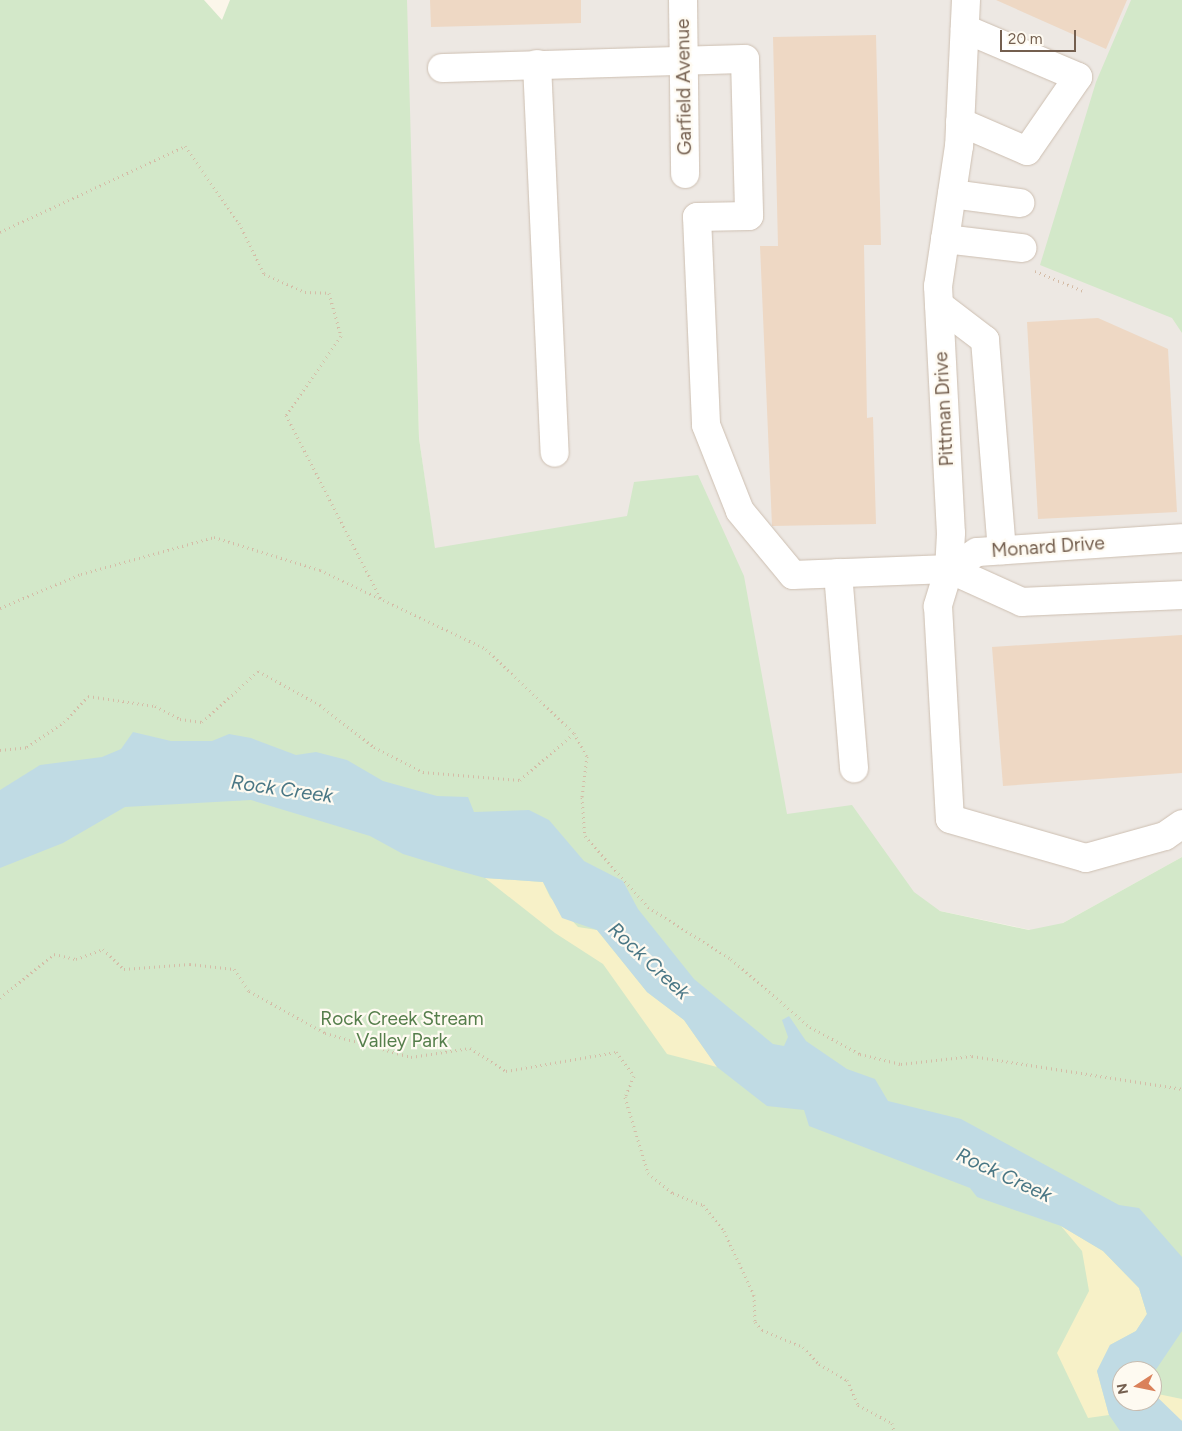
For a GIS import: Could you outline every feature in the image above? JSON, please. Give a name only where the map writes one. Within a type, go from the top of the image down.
[{"type":"street","name":"Garfield Avenue","points":[[683,0],[685,174]]},
{"type":"street","name":"Pittman Drive","points":[[966,0],[960,122],[952,194],[944,239],[939,305],[951,533],[949,568],[938,606],[950,819],[1086,858],[1166,836],[1182,824]]},
{"type":"street","points":[[960,122],[1027,151],[1078,77],[965,29]]},
{"type":"street","points":[[442,68],[684,59],[744,59],[749,216],[696,217],[706,425],[740,511],[793,575],[949,568]]},
{"type":"street","points":[[537,64],[555,453]]},
{"type":"street","points":[[952,194],[1020,203]]},
{"type":"street","points":[[944,239],[1022,248]]},
{"type":"street","points":[[939,305],[985,340],[1002,550]]},
{"type":"street","name":"Monard Drive","points":[[949,568],[977,552],[1182,538]]},
{"type":"street","name":"Monard Drive","points":[[949,568],[1022,602],[1182,595]]},
{"type":"street","points":[[838,573],[854,768]]},
{"type":"path","points":[[0,232],[185,146],[239,223],[264,274],[305,292],[329,293],[341,336],[286,415],[381,599]]},
{"type":"path","points":[[1022,248],[1037,273],[1083,291]]},
{"type":"path","points":[[0,608],[81,574],[214,536],[320,570],[486,649],[574,733],[586,756],[585,836],[648,907],[731,960],[810,1027],[860,1054],[901,1064],[972,1056],[1182,1089]]},
{"type":"path","points":[[0,750],[28,747],[64,722],[88,696],[155,706],[180,719],[202,722],[258,671],[320,705],[374,747],[423,772],[520,780],[574,733]]},
{"type":"path","points":[[0,998],[54,954],[76,958],[103,949],[124,969],[190,964],[234,969],[249,991],[325,1033],[411,1057],[470,1048],[506,1071],[616,1052],[634,1076],[625,1098],[648,1174],[673,1193],[703,1205],[724,1231],[754,1295],[755,1322],[762,1330],[803,1347],[819,1364],[847,1380],[858,1405],[892,1423],[894,1431]]},
{"type":"shaded area","points":[[405,0],[1182,0],[1182,857],[1045,933],[773,876],[435,552],[419,438]]},
{"type":"green space","name":"Rock Creek Stream Valley Park","points":[[0,0],[204,0],[222,20],[230,0],[407,0],[419,438],[435,548],[627,516],[634,482],[698,475],[744,576],[787,814],[852,805],[914,892],[940,911],[1029,930],[1063,923],[1182,857],[1182,1431],[0,1431]]},
{"type":"green space","points":[[1131,0],[1182,0],[1182,333],[1172,318],[1040,265],[1096,82]]},
{"type":"sand","points":[[485,878],[543,882],[550,897],[578,927],[597,930],[647,992],[684,1020],[717,1067],[667,1054],[603,964],[555,933]]},
{"type":"sand","points":[[1061,1226],[1103,1251],[1139,1288],[1147,1314],[1136,1331],[1110,1345],[1097,1371],[1109,1415],[1088,1418],[1057,1353],[1089,1291],[1082,1251]]},
{"type":"sand","points":[[1162,1395],[1182,1399],[1182,1421],[1174,1419],[1162,1404]]},
{"type":"water","name":"Rock Creek","points":[[133,732],[171,741],[212,741],[229,734],[251,738],[296,755],[316,752],[347,760],[383,781],[437,796],[468,797],[474,812],[529,810],[549,820],[584,861],[623,881],[638,909],[694,979],[773,1044],[784,1046],[788,1037],[782,1020],[789,1016],[806,1041],[847,1069],[875,1079],[888,1101],[961,1119],[1119,1205],[1139,1208],[1182,1257],[1182,1331],[1162,1361],[1112,1361],[1112,1411],[1162,1411],[1162,1402],[1182,1421],[1182,1431],[1120,1431],[1109,1415],[1097,1371],[1110,1345],[1136,1331],[1147,1314],[1139,1288],[1103,1251],[1061,1226],[977,1197],[970,1188],[809,1126],[804,1110],[767,1106],[717,1067],[684,1020],[647,992],[597,930],[562,918],[543,882],[485,878],[452,869],[403,854],[370,836],[251,800],[125,807],[63,843],[0,868],[0,790],[40,765],[102,757],[121,749]]},
{"type":"building","points":[[430,0],[581,0],[581,23],[431,27]]},
{"type":"building","points":[[996,0],[1127,0],[1106,49]]},
{"type":"building","points":[[876,35],[881,245],[864,245],[867,418],[873,417],[876,524],[772,526],[760,246],[778,246],[773,37]]},
{"type":"building","points":[[1098,318],[1168,349],[1177,512],[1038,519],[1027,322]]},
{"type":"building","points":[[1182,635],[1182,773],[1003,786],[992,647]]}]
